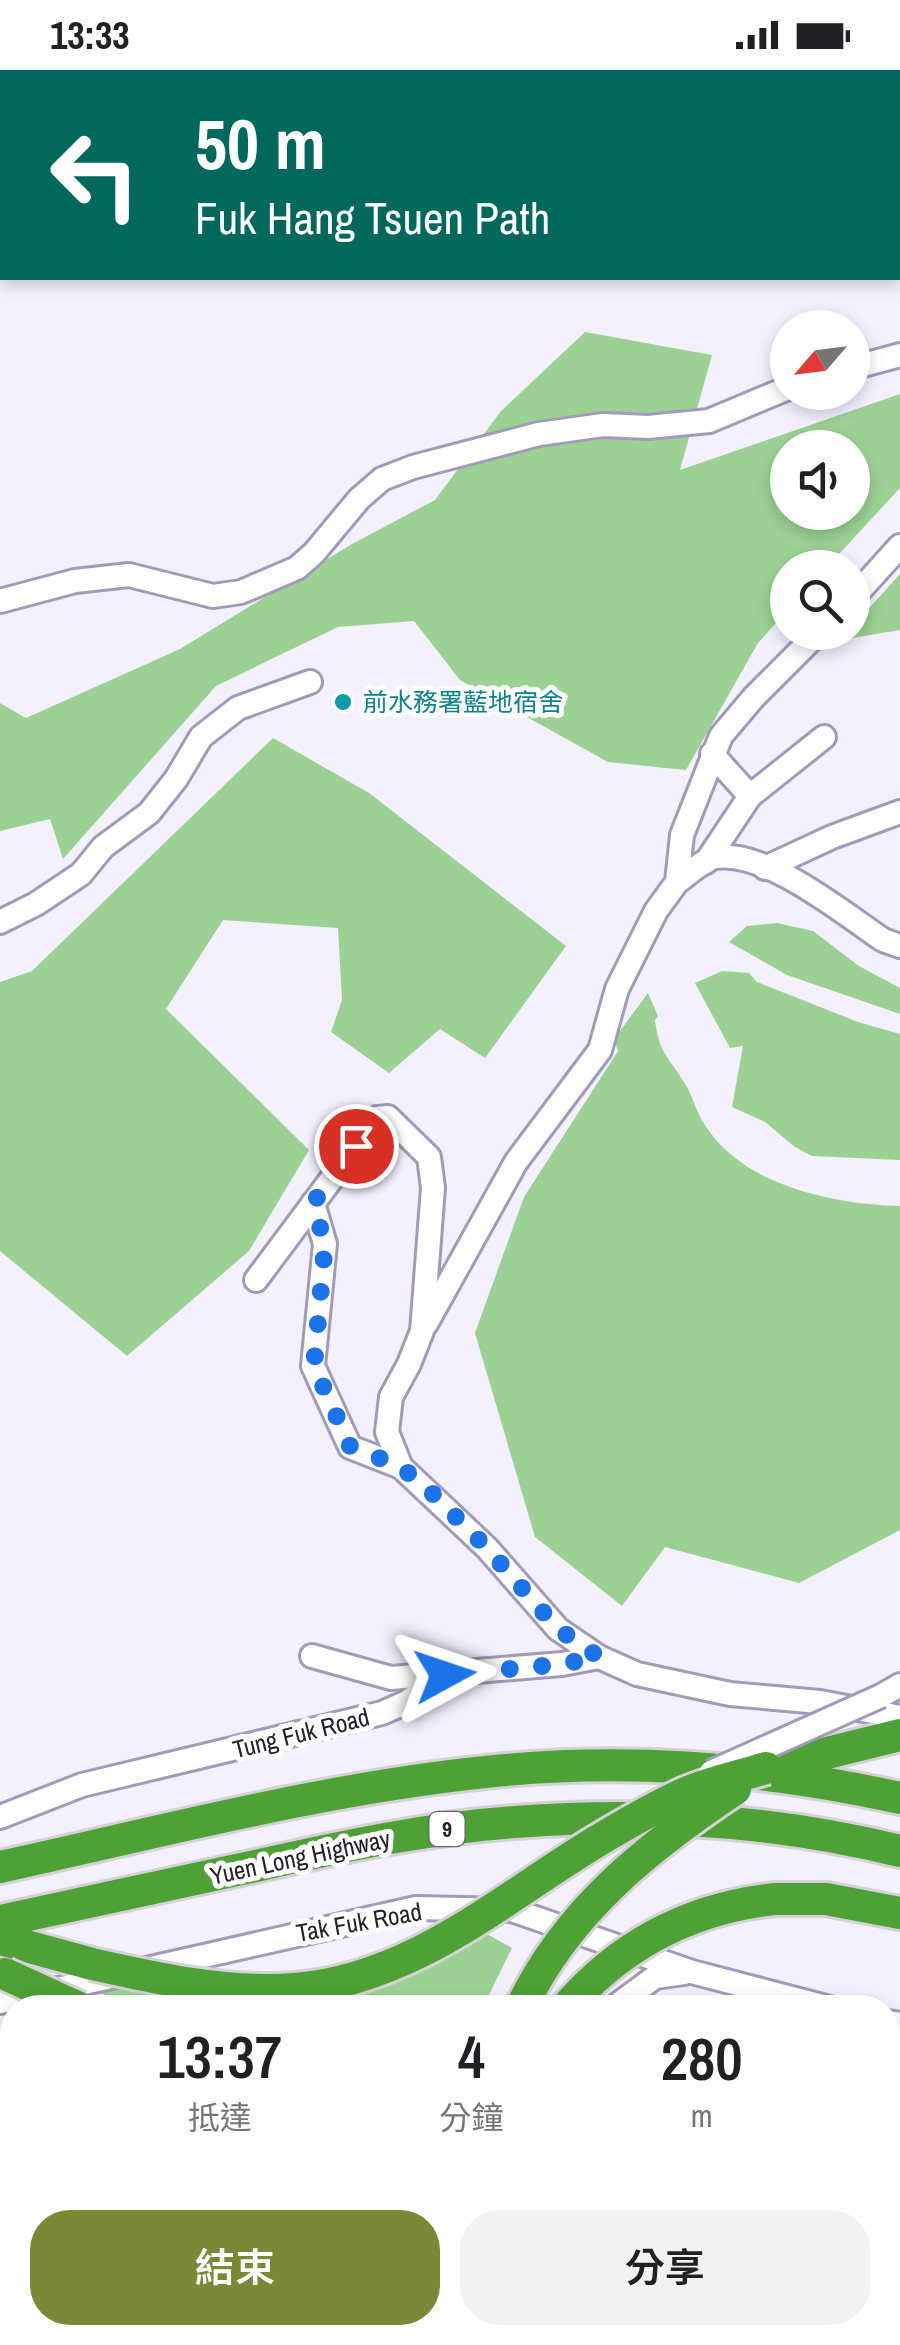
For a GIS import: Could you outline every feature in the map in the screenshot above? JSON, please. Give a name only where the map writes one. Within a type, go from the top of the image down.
[{"type":"highway","points":[[0,1938],[92,1964],[187,1984],[274,1990],[322,1985],[368,1974],[419,1954],[518,1896],[601,1838],[686,1793],[766,1768],[900,1735]]},
{"type":"highway","name":"Yuen Long Highway","points":[[0,1866],[309,1800],[488,1772],[598,1766],[722,1770],[807,1780],[900,1798]]},
{"type":"highway","points":[[528,1995],[552,1952],[592,1901],[701,1812],[766,1768]]},
{"type":"highway","name":"Yuen Long Highway","points":[[0,1921],[348,1846],[514,1822],[706,1820],[788,1830],[898,1852]]},
{"type":"highway","points":[[578,1995],[598,1974],[650,1936],[712,1910],[774,1898],[826,1899],[900,1913]]},
{"type":"highway","points":[[0,1972],[50,1995]]},
{"type":"street","points":[[870,363],[900,355]]},
{"type":"street","points":[[0,600],[74,581],[129,575],[213,596],[241,592],[297,568],[382,479],[414,467],[540,434],[603,426],[648,427],[708,421],[770,395]]},
{"type":"street","points":[[870,580],[900,546]]},
{"type":"street","points":[[677,882],[682,834],[720,736],[801,650]]},
{"type":"street","points":[[0,922],[36,904],[80,874],[103,847],[149,813],[176,780],[201,738],[238,708],[310,682]]},
{"type":"street","points":[[706,862],[750,796],[824,737]]},
{"type":"street","points":[[712,754],[750,796]]},
{"type":"street","points":[[765,868],[900,812]]},
{"type":"street","points":[[401,1467],[387,1432],[391,1396],[516,1162],[600,1050],[617,989],[656,912],[677,882],[714,857],[745,860],[783,875],[882,940],[900,946]]},
{"type":"street","points":[[256,1280],[377,1118],[388,1118],[429,1157],[433,1188],[422,1332]]},
{"type":"street","points":[[313,1203],[325,1244],[314,1366],[350,1446],[401,1467],[487,1548],[558,1629],[599,1657],[637,1674],[730,1694],[820,1702],[900,1717]]},
{"type":"street","points":[[312,1656],[391,1678],[445,1675]]},
{"type":"street","name":"Tung Fuk Road","points":[[0,1816],[82,1785],[382,1713],[407,1702],[445,1675],[599,1657]]},
{"type":"street","points":[[601,1838],[685,1784],[900,1686]]},
{"type":"street","name":"Tak Fuk Road","points":[[31,1995],[416,1908],[512,1910],[692,1972],[779,1995]]},
{"type":"street","points":[[630,1995],[655,1976],[692,1972]]},
{"type":"green space","points":[[585,332],[712,355],[680,470],[770,439],[770,530],[861,530],[843,550],[770,550],[770,630],[758,643],[686,770],[608,762],[460,680],[414,621],[338,627],[216,686],[63,859],[50,819],[0,831],[0,703],[26,718],[180,649],[352,544],[435,500],[501,411]]},
{"type":"green space","points":[[900,394],[900,488],[870,520],[870,430],[796,430],[854,410],[870,410],[870,404]]},
{"type":"green space","points":[[900,574],[900,630],[870,635],[870,607]]},
{"type":"green space","points":[[273,738],[369,793],[566,946],[485,1058],[440,1029],[389,1073],[331,1032],[342,1000],[338,928],[223,920],[166,1009],[309,1150],[249,1251],[127,1356],[0,1251],[0,982],[32,971]]},
{"type":"green space","points":[[777,923],[813,931],[859,966],[900,988],[900,1014],[787,975],[729,942],[747,926]]},
{"type":"green space","points":[[722,971],[749,973],[757,982],[858,1022],[900,1034],[900,1160],[812,1156],[765,1122],[732,1107],[743,1046],[730,1048],[695,983]]},
{"type":"green space","points":[[648,993],[658,1016],[655,1020],[662,1048],[702,1120],[722,1146],[742,1163],[766,1177],[819,1196],[900,1206],[900,1530],[799,1583],[665,1547],[622,1606],[535,1537],[475,1333],[524,1197],[618,1051],[614,1039]]},
{"type":"green space","points":[[487,1934],[512,1948],[489,1995],[186,1995],[449,1954]]},
{"type":"green space","points":[[132,1984],[176,1995],[101,1993]]},
{"type":"place","name":"前水務署藍地宿舍","points":[[343,702]]},
{"type":"route","points":[[356,1146],[313,1203],[325,1244],[314,1366],[350,1446],[401,1467],[431,1492],[558,1629],[599,1657],[445,1675]]}]
